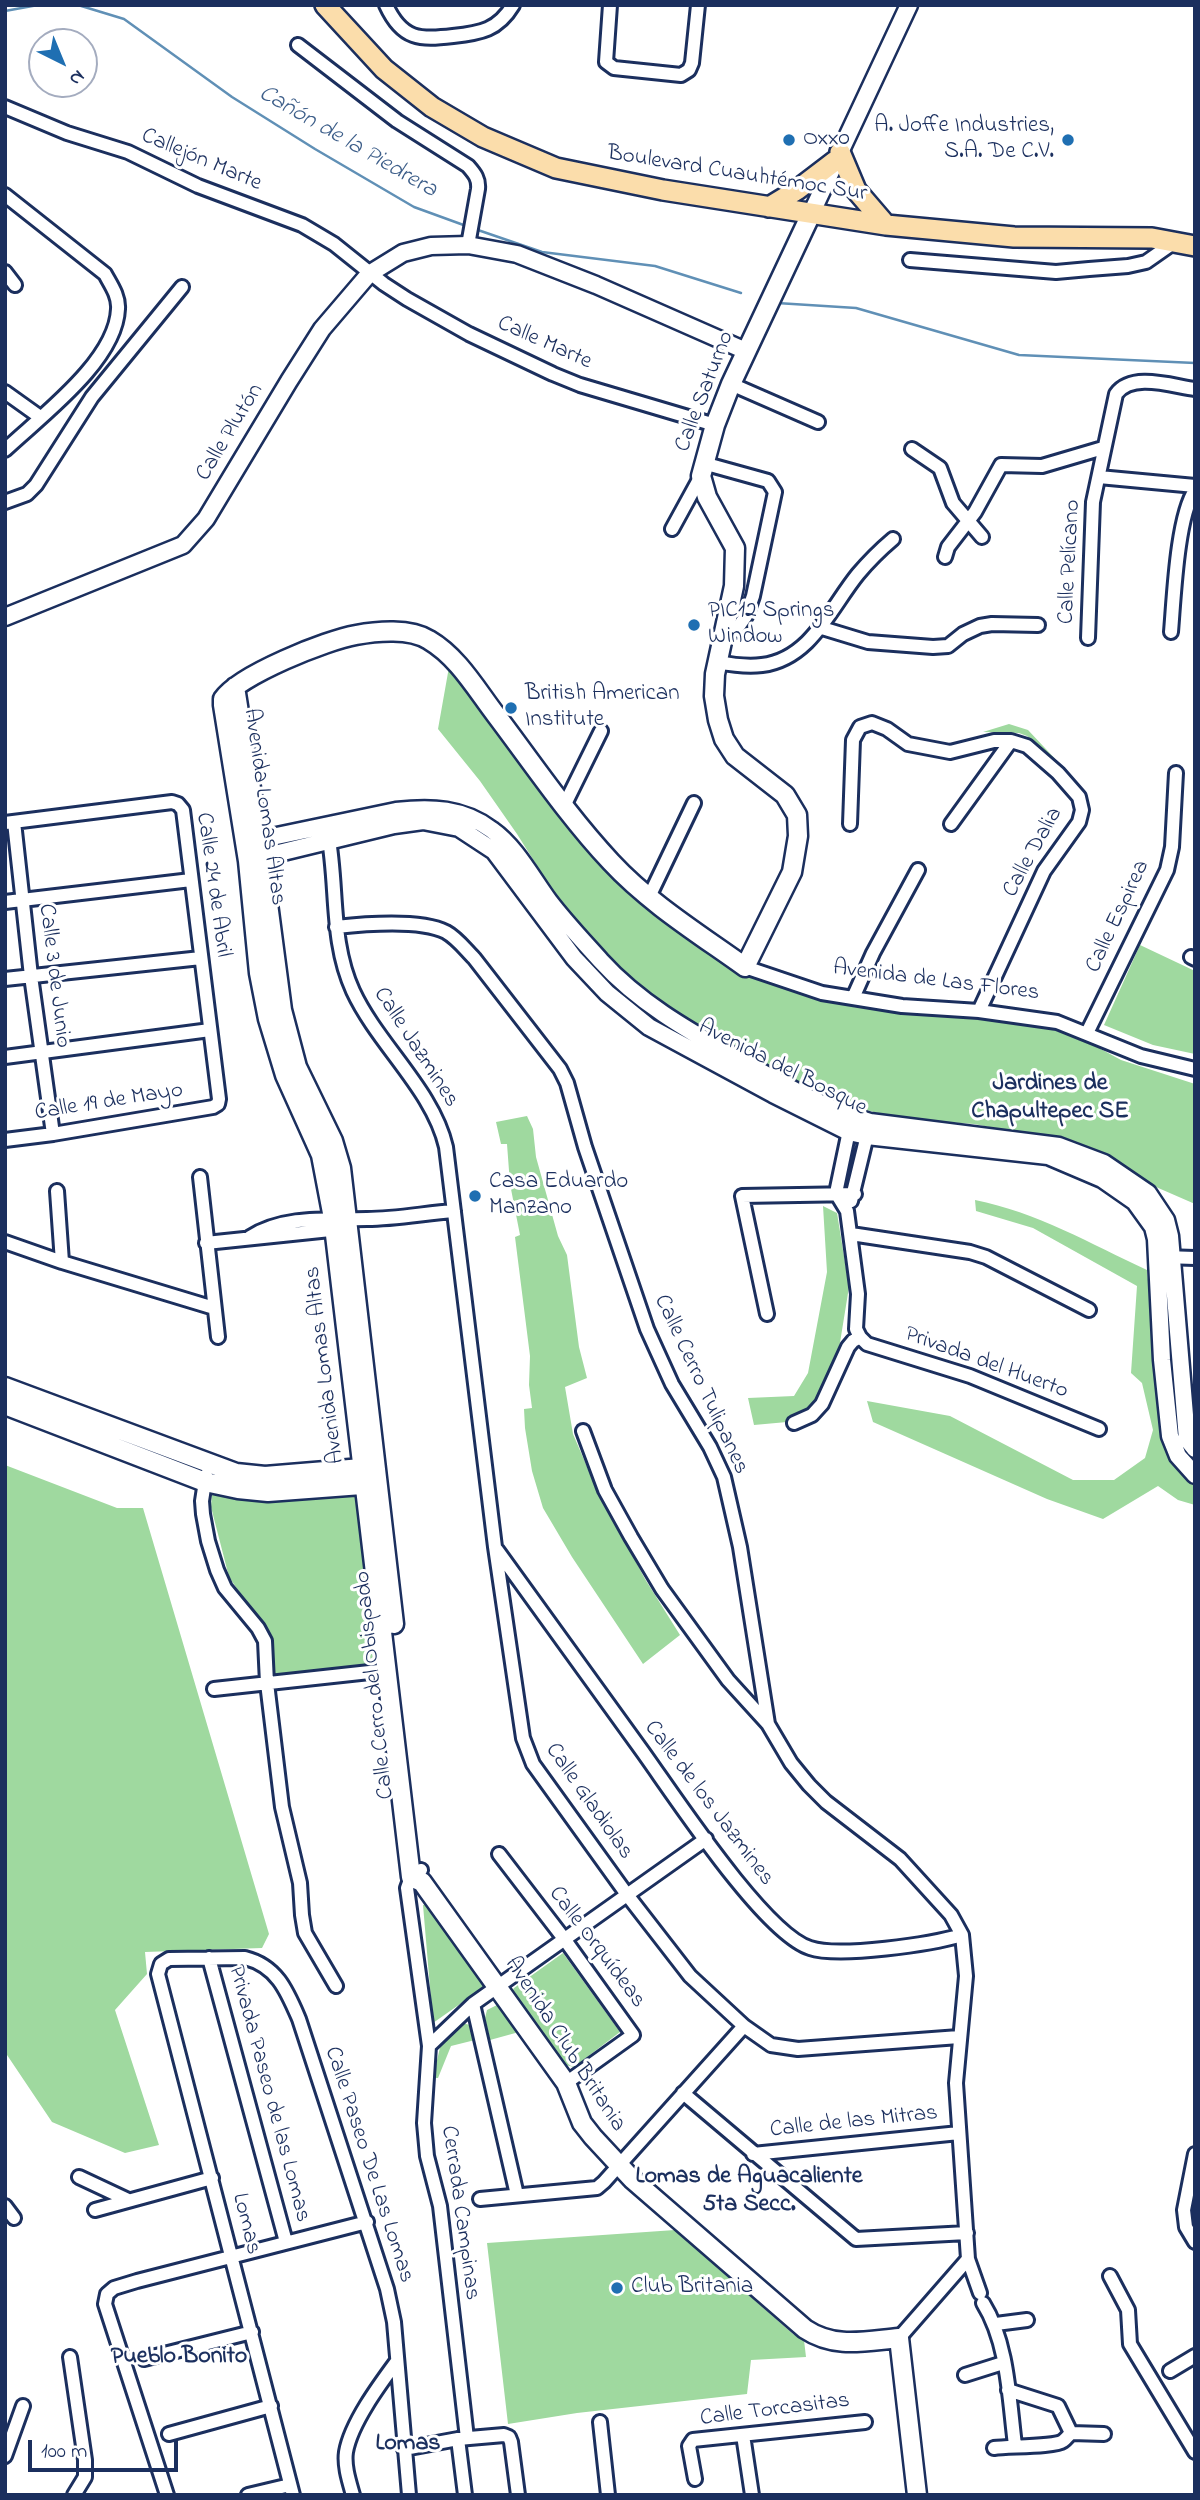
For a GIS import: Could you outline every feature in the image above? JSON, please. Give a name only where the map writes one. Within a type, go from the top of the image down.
[{"type":"main road","name":"Boulevard Cuauhtémoc Sur","points":[[326,5],[368,53],[401,84],[456,122],[511,150],[580,174],[887,225],[1014,237],[1152,238],[1186,243]]},
{"type":"main road","points":[[769,207],[797,190],[838,156],[856,190],[887,225]]},
{"type":"main road","name":"Calle Saturno","points":[[745,967],[792,872],[798,836],[797,815],[785,795],[735,756],[724,739],[718,720],[714,696],[718,662],[734,586],[735,548],[707,497],[702,470],[731,384],[811,214]]},
{"type":"main road","name":"Avenida de Las Flores","points":[[235,687],[271,666],[312,648],[353,635],[391,631],[428,638],[456,662],[564,806],[611,863],[649,897],[745,967]]},
{"type":"main road","name":"Avenida Lomas Altas","points":[[235,687],[223,699],[223,705],[253,850],[259,973],[268,1019],[285,1075],[321,1155],[346,1222],[371,1476]]},
{"type":"main road","points":[[5,1387],[207,1473]]},
{"type":"main road","points":[[5,1405],[207,1473],[371,1476]]},
{"type":"main road","name":"Calle Cerro del Obispado","points":[[371,1476],[388,1670],[418,1876]]},
{"type":"main road","name":"Calle Cerro del Obispado","points":[[371,1476],[418,1876]]},
{"type":"main road","name":"Avenida Club Britania","points":[[418,1876],[566,2083],[582,2123],[618,2166],[818,2338],[849,2342],[899,2337]]},
{"type":"main road","points":[[899,2337],[917,2495]]},
{"type":"street","points":[[386,5],[393,19],[403,29],[424,39],[480,34],[499,23],[513,5]]},
{"type":"street","points":[[610,5],[606,62],[614,68],[681,75],[689,70],[692,63],[698,5]]},
{"type":"street","points":[[811,214],[909,5]]},
{"type":"street","points":[[298,44],[397,121],[468,166],[479,181],[468,238]]},
{"type":"street","name":"Callejón Marte","points":[[5,107],[67,133],[128,152],[198,186],[302,225],[334,244],[369,274]]},
{"type":"street","points":[[5,195],[104,274],[115,290],[118,307],[116,326],[104,351],[91,369],[5,450]]},
{"type":"street","name":"Calle Plutón","points":[[5,617],[183,545],[206,519],[322,329],[369,274],[403,253],[468,238],[596,285],[746,351]]},
{"type":"street","points":[[910,260],[1056,272],[1146,262],[1186,243]]},
{"type":"street","points":[[5,272],[15,285]]},
{"type":"street","name":"Calle Marte","points":[[369,274],[469,334],[553,374],[580,385],[715,425]]},
{"type":"street","points":[[5,502],[27,494],[36,485],[92,397],[182,287]]},
{"type":"street","points":[[91,369],[105,381]]},
{"type":"street","name":"Calle Pelícano","points":[[1088,638],[1091,519],[1102,448],[1116,394],[1121,387],[1131,382],[1195,389]]},
{"type":"street","points":[[731,384],[818,422]]},
{"type":"street","points":[[5,392],[40,418]]},
{"type":"street","points":[[945,557],[1001,466],[1042,466],[1102,448]]},
{"type":"street","points":[[912,449],[940,468],[953,503],[982,537]]},
{"type":"street","points":[[672,529],[702,470],[768,481],[775,492],[749,606],[736,630],[725,636]]},
{"type":"street","points":[[1099,477],[1195,488],[1185,519],[1171,632]]},
{"type":"street","points":[[718,662],[741,666],[764,665],[796,650],[822,628],[857,575],[875,554],[893,539]]},
{"type":"street","points":[[822,628],[868,642],[933,647],[948,646],[963,634],[980,626],[1038,625]]},
{"type":"street","points":[[850,824],[853,740],[860,727],[872,723],[887,729],[908,744],[950,752],[994,741],[1011,741]]},
{"type":"street","points":[[564,806],[601,731]]},
{"type":"street","points":[[951,824],[1011,741]]},
{"type":"street","name":"Calle Dalia","points":[[979,1011],[1044,871],[1079,822],[1082,810],[1079,797],[1058,773],[1027,746],[1011,741]]},
{"type":"street","name":"Calle Espirea","points":[[1087,1034],[1167,870],[1172,847],[1176,772]]},
{"type":"street","name":"Calle 24 de Abril","points":[[10,823],[172,802],[183,810],[218,1104]]},
{"type":"street","points":[[649,897],[694,803]]},
{"type":"street","name":"Avenida del Bosque","points":[[253,850],[328,834],[394,824],[424,821],[459,828],[494,851],[574,958],[607,993],[649,1027],[773,1094],[850,1124],[1048,1156],[1102,1178],[1135,1202],[1153,1227],[1166,1257],[1187,1439],[1195,1449]]},
{"type":"street","name":"Calle 3 de Junio","points":[[10,823],[53,1134]]},
{"type":"street","name":"Calle Jazmines","points":[[328,834],[336,927],[346,973],[365,1016],[419,1091],[443,1134],[454,1211]]},
{"type":"street","points":[[853,998],[873,953],[918,870]]},
{"type":"street","points":[[5,902],[191,880]]},
{"type":"street","name":"Calle Cerro Tulipanes","points":[[336,927],[366,923],[399,924],[445,932],[474,958],[560,1069],[567,1083],[585,1147],[647,1329],[672,1384],[710,1447],[724,1477],[740,1547],[768,1724]]},
{"type":"street","points":[[5,979],[201,958]]},
{"type":"street","name":"Avenida de Las Flores","points":[[745,967],[822,993],[902,1006],[979,1011],[1056,1022],[1141,1056],[1195,1069]]},
{"type":"street","points":[[5,1057],[210,1030]]},
{"type":"street","name":"Calle 19 de Mayo","points":[[5,1140],[218,1104]]},
{"type":"street","points":[[794,1423],[812,1415],[822,1404],[848,1347],[860,1337],[856,1329],[858,1294],[847,1211],[836,1194],[850,1124]]},
{"type":"street","points":[[847,1211],[855,1194],[869,1129]]},
{"type":"street","points":[[200,1177],[218,1337]]},
{"type":"street","points":[[57,1191],[62,1262]]},
{"type":"street","points":[[767,1314],[742,1196],[855,1194]]},
{"type":"street","points":[[206,1243],[346,1222],[454,1211]]},
{"type":"street","name":"Calle Gladiolas","points":[[454,1211],[495,1546],[526,1750],[533,1763],[628,1896],[690,1976],[744,2026],[771,2045],[785,2048],[958,2037]]},
{"type":"street","points":[[850,1234],[986,1256],[1089,1310]]},
{"type":"street","points":[[5,1242],[214,1308]]},
{"type":"street","points":[[1166,1257],[1195,1258]]},
{"type":"street","name":"Avenida del Bosque","points":[[1166,1257],[1162,1360],[1170,1436],[1178,1456],[1195,1475]]},
{"type":"street","name":"Privada del Huerto","points":[[860,1337],[867,1344],[970,1376],[1098,1429]]},
{"type":"street","points":[[583,1431],[605,1490],[662,1589],[728,1680],[768,1724],[791,1763],[809,1785],[826,1802],[900,1859],[951,1915],[962,1936],[966,1976],[958,2037],[956,2083],[968,2259],[981,2298],[996,2325],[1015,2445]]},
{"type":"street","points":[[207,1473],[202,1501],[208,1541],[225,1588],[258,1628],[265,1641],[267,1684],[282,1807],[303,1898],[305,1933],[336,1986]]},
{"type":"street","name":"Calle de los Jazmines","points":[[495,1546],[706,1839],[762,1910],[807,1948],[827,1953],[938,1942],[962,1936]]},
{"type":"street","points":[[214,1689],[388,1670]]},
{"type":"street","points":[[429,2046],[473,2004],[706,1839]]},
{"type":"street","name":"Calle Orquídeas","points":[[499,1854],[633,2035],[566,2083]]},
{"type":"street","name":"Calle Cerro del Obispado","points":[[418,1876],[407,1888],[429,2046]]},
{"type":"street","name":"Privada Paseo de las Lomas","points":[[209,1958],[286,2242]]},
{"type":"street","name":"Calle Paseo De Las Lomas","points":[[161,1964],[169,1959],[244,1958],[256,1961],[272,1972],[286,1989],[299,2019],[367,2222],[389,2300],[394,2322],[409,2495]]},
{"type":"street","name":"Lomas","points":[[161,1964],[158,1974],[291,2490]]},
{"type":"street","points":[[473,2004],[517,2195]]},
{"type":"street","points":[[481,2199],[597,2188],[744,2026]]},
{"type":"street","name":"Cerrada Campinas","points":[[429,2046],[424,2123],[426,2156],[440,2206],[465,2495]]},
{"type":"street","points":[[683,2093],[856,2239],[967,2232]]},
{"type":"street","name":"Calle de las Mitras","points":[[753,2154],[958,2133]]},
{"type":"street","points":[[1195,2154],[1184,2210],[1186,2227],[1195,2242]]},
{"type":"street","points":[[79,2177],[128,2200]]},
{"type":"street","points":[[95,2210],[212,2178]]},
{"type":"street","points":[[5,2206],[14,2218]]},
{"type":"street","points":[[167,2495],[106,2304],[107,2294],[114,2288],[138,2280],[367,2222]]},
{"type":"street","points":[[899,2337],[968,2259]]},
{"type":"street","points":[[1110,2276],[1128,2310],[1130,2344],[1195,2452]]},
{"type":"street","points":[[996,2325],[1027,2320]]},
{"type":"street","points":[[144,2360],[251,2332]]},
{"type":"street","points":[[1170,2371],[1195,2356]]},
{"type":"street","points":[[70,2357],[85,2460],[85,2477],[74,2495]]},
{"type":"street","points":[[353,2495],[346,2464],[349,2441],[397,2361]]},
{"type":"street","points":[[965,2375],[1003,2363]]},
{"type":"street","points":[[1008,2390],[1058,2406],[1071,2433]]},
{"type":"street","points":[[5,2456],[23,2406]]},
{"type":"street","points":[[169,2434],[271,2406]]},
{"type":"street","name":"Calle Torcasitas","points":[[695,2479],[690,2443],[693,2440],[865,2421]]},
{"type":"street","points":[[600,2422],[608,2495]]},
{"type":"street","points":[[994,2448],[1053,2445],[1063,2441],[1071,2433],[1104,2434]]},
{"type":"street","points":[[404,2449],[462,2439],[504,2435],[509,2437],[518,2495]]},
{"type":"street","points":[[743,2435],[752,2495]]},
{"type":"street","points":[[248,2495],[291,2490]]},
{"type":"green space","points":[[449,667],[545,792],[740,971],[802,994],[843,1004],[954,1015],[1049,1029],[1079,1037],[1121,1060],[1195,1084],[1195,1204],[1156,1187],[1080,1145],[974,1124],[886,1115],[834,1102],[671,1012],[636,986],[587,939],[480,781],[438,729]]},
{"type":"green space","points":[[1009,724],[1028,730],[1060,764],[1027,736],[1019,733],[983,732]]},
{"type":"green space","points":[[1140,945],[1195,971],[1195,1054],[1153,1045],[1104,1025]]},
{"type":"green space","points":[[527,1116],[533,1129],[536,1157],[558,1236],[567,1255],[579,1347],[587,1378],[565,1387],[573,1434],[594,1483],[645,1579],[680,1635],[643,1664],[543,1508],[532,1471],[524,1409],[532,1408],[529,1385],[530,1356],[515,1237],[520,1235],[510,1184],[507,1144],[501,1144],[496,1122]]},
{"type":"green space","points":[[975,1200],[1020,1212],[1147,1270],[1164,1437],[1195,1479],[1195,1505],[1178,1500],[1158,1486],[1103,1519],[1047,1499],[873,1422],[867,1401],[950,1416],[1073,1480],[1114,1480],[1145,1458],[1153,1430],[1142,1383],[1131,1373],[1137,1286],[1033,1228],[976,1211]]},
{"type":"green space","points":[[823,1206],[837,1213],[849,1287],[838,1355],[823,1398],[787,1422],[754,1425],[748,1398],[794,1396],[808,1373],[827,1272]]},
{"type":"green space","points":[[5,1465],[117,1508],[143,1508],[269,1934],[262,1948],[145,1952],[147,1974],[115,2010],[159,2145],[125,2153],[52,2122],[5,2052]]},
{"type":"green space","points":[[364,1490],[385,1665],[271,1676],[268,1634],[229,1577],[211,1507],[212,1492]]},
{"type":"green space","points":[[428,1904],[487,1985],[433,2023],[423,1905]]},
{"type":"green space","points":[[563,1953],[620,2032],[574,2067],[557,2063],[511,1993],[514,1988]]},
{"type":"green space","points":[[499,2004],[519,2032],[490,2040],[485,2018],[487,2010]]},
{"type":"green space","points":[[462,2023],[470,2025],[475,2040],[451,2046],[438,2078],[433,2078],[441,2043]]},
{"type":"green space","name":"Club Britania","points":[[675,2230],[793,2334],[804,2340],[806,2357],[751,2360],[747,2394],[577,2413],[508,2424],[487,2243]]},
{"type":"waterway","name":"Cañón de la Piedrera","points":[[5,11],[38,5]]},
{"type":"waterway","name":"Cañón de la Piedrera","points":[[78,5],[124,19],[232,97],[315,149],[414,207],[469,227]]},
{"type":"waterway","name":"Cañón de la Piedrera","points":[[475,229],[542,252],[655,266],[741,293]]},
{"type":"waterway","name":"Cañón de la Piedrera","points":[[777,303],[856,308],[1019,355],[1195,363]]},
{"type":"place","name":"Oxxo","points":[[789,140]]},
{"type":"place","name":"A. Joffe Industries, S.A. De C.V.","points":[[1068,140]]},
{"type":"place","name":"PIC12 Springs Window","points":[[694,625]]},
{"type":"place","name":"British American Institute","points":[[511,708]]},
{"type":"place","name":"Casa Eduardo Manzano","points":[[475,1196]]},
{"type":"place","name":"Club Britania","points":[[617,2288]]},
{"type":"district","name":"Jardines de Chapultepec SE","points":[[1050,1099]]},
{"type":"district","name":"Lomas de Aguacaliente 5ta Secc.","points":[[749,2192]]},
{"type":"district","name":"Pueblo Bonito","points":[[179,2358]]},
{"type":"district","name":"Lomas","points":[[408,2445]]}]
